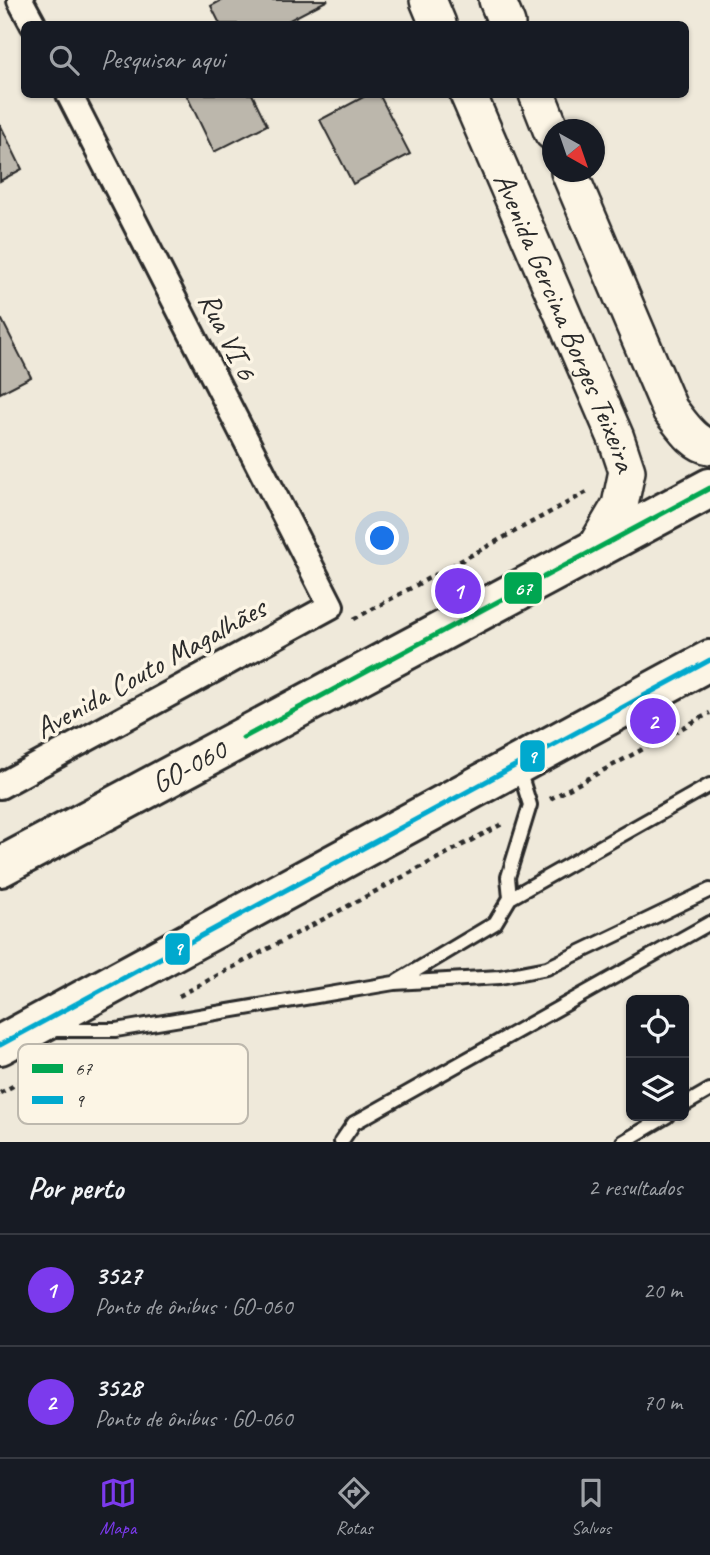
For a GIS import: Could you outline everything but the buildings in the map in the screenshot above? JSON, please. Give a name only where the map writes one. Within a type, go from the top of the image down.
[{"type":"main road","points":[[428,0],[437,21]]},
{"type":"main road","points":[[497,0],[506,21]]},
{"type":"main road","name":"Avenida Gercina Borges Teixeira","points":[[470,98],[616,438],[627,471],[620,505],[593,551]]},
{"type":"main road","points":[[539,98],[547,119]]},
{"type":"main road","name":"Avenida Gercina Borges Teixeira","points":[[573,182],[670,410],[691,435],[704,445],[710,446]]},
{"type":"main road","name":"GO-060","points":[[0,867],[710,488]]},
{"type":"main road","points":[[14,1038],[710,660]]},
{"type":"street","points":[[20,0],[31,21]]},
{"type":"street","name":"Rua VI 6","points":[[71,98],[331,606]]},
{"type":"street","name":"Avenida Couto Magalhães","points":[[0,786],[331,606]]},
{"type":"lane","points":[[510,898],[509,877],[530,805],[517,764]]},
{"type":"lane","points":[[394,983],[495,923],[510,898],[710,785]]},
{"type":"lane","points":[[14,1038],[116,1030],[394,983],[500,977],[547,968],[710,890]]},
{"type":"lane","points":[[341,1142],[354,1123],[710,923]]},
{"type":"lane","points":[[689,1102],[710,1090]]},
{"type":"lane","points":[[623,1142],[659,1121]]},
{"type":"path","points":[[179,996],[710,713]]},
{"type":"path","points":[[90,1044],[116,1030]]},
{"type":"path","points":[[0,1093],[18,1083]]},
{"type":"transit line","name":"67","points":[[243,738],[710,488]]},
{"type":"transit line","name":"9","points":[[0,1045],[710,660]]},
{"type":"place","name":"3527","points":[[458,591]]},
{"type":"place","name":"3528","points":[[653,721]]}]
